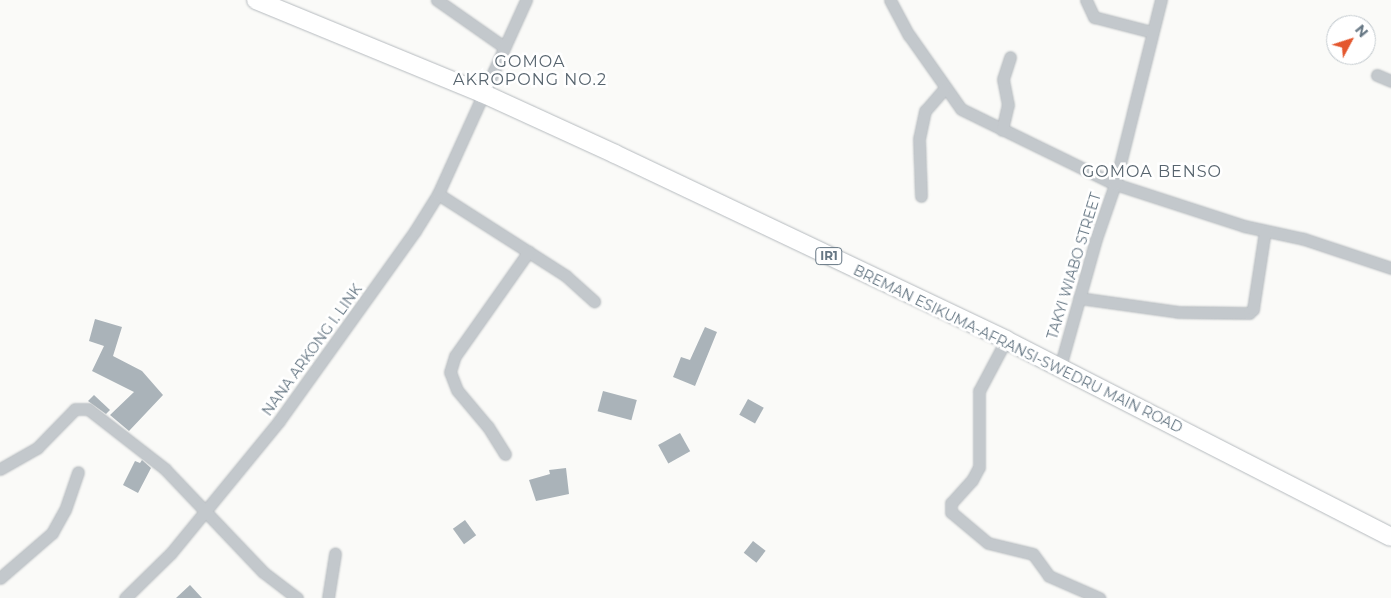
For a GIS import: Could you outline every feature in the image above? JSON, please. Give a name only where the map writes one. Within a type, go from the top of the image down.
[{"type":"main road","name":"BREMAN ESIKUMA-AFRANSI-SWEDRU MAIN ROAD","points":[[256,0],[482,92],[1006,340],[1391,537]]},
{"type":"street","points":[[437,0],[451,5],[504,47]]},
{"type":"street","name":"NANA ARKONG I. LINK","points":[[125,598],[171,553],[279,421],[368,299],[438,194],[482,92],[526,0]]},
{"type":"street","points":[[890,0],[909,35],[944,89],[961,109],[1115,184],[1265,231],[1304,239],[1391,268]]},
{"type":"street","points":[[1086,0],[1094,16],[1152,32]]},
{"type":"street","name":"TAKYI WIABO STREET","points":[[1060,367],[1079,298],[1115,184],[1161,0]]},
{"type":"street","points":[[1002,130],[1008,105],[1003,79],[1010,57]]},
{"type":"street","points":[[1377,75],[1391,81]]},
{"type":"street","points":[[921,196],[920,139],[926,111],[944,89]]},
{"type":"street","points":[[438,194],[566,276],[594,301]]},
{"type":"street","points":[[1079,298],[1178,312],[1250,313],[1253,309],[1265,231]]},
{"type":"street","points":[[505,454],[488,427],[457,390],[450,372],[460,348],[528,251]]},
{"type":"street","points":[[1006,340],[979,391],[979,467],[972,480],[951,503],[951,512],[985,541],[1033,554],[1049,576],[1099,598]]},
{"type":"street","points":[[0,469],[37,448],[66,416],[81,407],[165,469],[206,509],[263,572],[297,598]]},
{"type":"street","points":[[0,578],[52,533],[65,510],[78,472]]},
{"type":"street","points":[[328,598],[335,554]]},
{"type":"building","points":[[95,319],[122,327],[113,356],[142,371],[163,395],[129,431],[110,415],[134,392],[92,371],[104,346],[89,341]]},
{"type":"building","points":[[705,327],[717,332],[695,386],[673,377],[681,357],[690,360]]},
{"type":"building","points":[[603,391],[637,400],[631,420],[598,411]]},
{"type":"building","points":[[94,395],[110,410],[106,414],[88,401]]},
{"type":"building","points":[[748,399],[764,408],[755,423],[739,415]]},
{"type":"building","points":[[680,433],[690,451],[668,463],[658,445]]},
{"type":"building","points":[[142,460],[151,468],[138,493],[123,485],[135,461],[140,463]]},
{"type":"building","points":[[566,468],[569,494],[536,501],[529,480],[550,474],[549,470]]},
{"type":"building","points":[[465,520],[476,535],[464,544],[453,529]]},
{"type":"building","points":[[753,541],[766,551],[756,563],[744,553]]},
{"type":"building","points":[[190,585],[202,598],[176,598]]},
{"type":"district","name":"GOMOA AKROPONG NO.2","points":[[530,71]]},
{"type":"district","name":"GOMOA BENSO","points":[[1152,172]]}]
